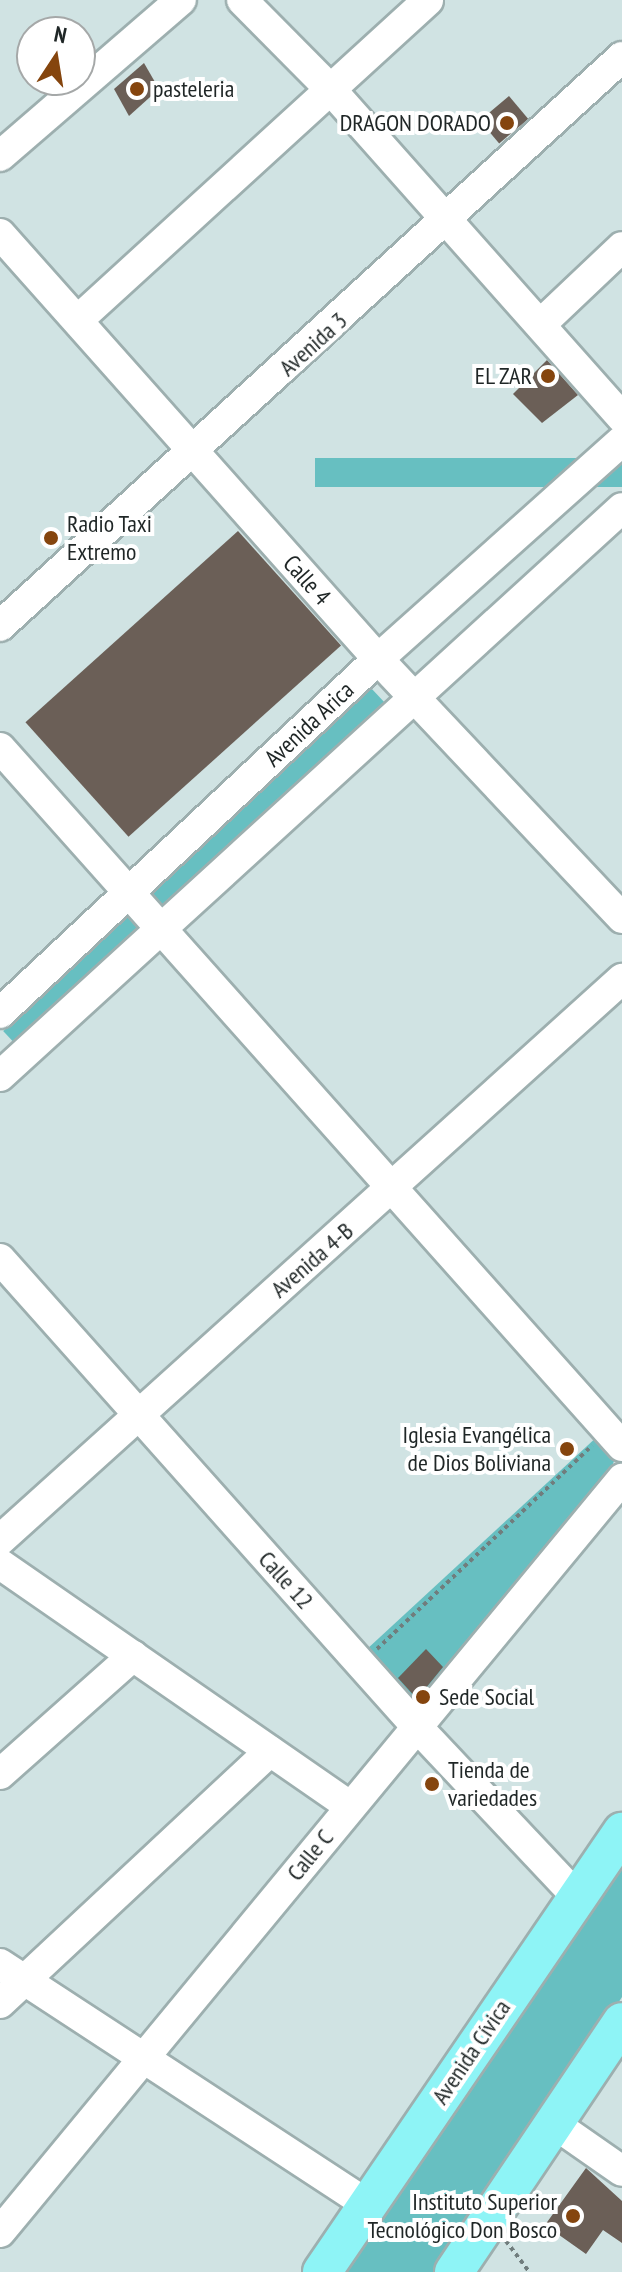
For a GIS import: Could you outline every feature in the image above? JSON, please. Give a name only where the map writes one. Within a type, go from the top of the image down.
[{"type":"main road","name":"Avenida Cívica","points":[[322,2272],[622,1832]]},
{"type":"main road","points":[[454,2272],[556,2125],[622,2022]]},
{"type":"street","points":[[0,156],[181,0]]},
{"type":"street","points":[[242,0],[332,91],[542,323],[622,418]]},
{"type":"street","points":[[78,320],[428,0]]},
{"type":"street","name":"Avenida 3","points":[[0,626],[193,454],[622,57]]},
{"type":"street","name":"Calle 4","points":[[0,234],[378,659],[622,918]]},
{"type":"street","points":[[542,323],[622,247]]},
{"type":"street","name":"Avenida Arica","points":[[0,1013],[378,659],[622,441]]},
{"type":"street","name":"Avenida Arica","points":[[0,1076],[162,930],[412,696],[622,508]]},
{"type":"street","points":[[0,748],[615,1439]]},
{"type":"street","name":"Avenida 4-B","points":[[0,1540],[622,979]]},
{"type":"street","name":"Calle 12","points":[[0,1259],[417,1727],[577,1897]]},
{"type":"street","name":"Calle C","points":[[0,2232],[147,2060],[350,1806],[622,1479]]},
{"type":"street","points":[[0,1564],[350,1806]]},
{"type":"street","points":[[0,1774],[133,1656]]},
{"type":"street","points":[[0,2003],[12,1972],[270,1751]]},
{"type":"street","points":[[12,1972],[367,2204]]},
{"type":"street","points":[[556,2125],[622,2171]]},
{"type":"path","points":[[362,1664],[615,1439]]},
{"type":"path","points":[[506,2241],[529,2272]]},
{"type":"shaded area","points":[[315,458],[622,458],[622,487],[315,487]]},
{"type":"shaded area","points":[[371,688],[387,705],[19,1048],[3,1031]]},
{"type":"shaded area","points":[[600,1434],[616,1456],[609,1474],[417,1704],[366,1650]]},
{"type":"shaded area","points":[[622,1853],[622,1997],[561,2092],[436,2272],[339,2272]]},
{"type":"building","name":"pasteleria","points":[[144,63],[159,89],[129,116],[114,89]]},
{"type":"building","name":"DRAGON DORADO","points":[[509,96],[528,119],[499,143],[480,120]]},
{"type":"building","name":"EL ZAR","points":[[547,360],[578,395],[542,423],[513,394]]},
{"type":"building","points":[[238,531],[341,645],[129,837],[25,722]]},
{"type":"building","points":[[426,1649],[443,1667],[417,1699],[398,1678]]},
{"type":"building","points":[[586,2168],[622,2201],[622,2243],[603,2230],[586,2254],[545,2225]]},
{"type":"place","name":"pasteleria","points":[[137,89]]},
{"type":"place","name":"DRAGON DORADO","points":[[507,123]]},
{"type":"place","name":"EL ZAR","points":[[548,376]]},
{"type":"place","name":"Radio Taxi Extremo","points":[[51,538]]},
{"type":"place","name":"Iglesia Evangélica de Dios Boliviana","points":[[567,1449]]},
{"type":"place","name":"Sede Social","points":[[423,1697]]},
{"type":"place","name":"Tienda de variedades","points":[[432,1784]]},
{"type":"place","name":"Instituto Superior Tecnológico Don Bosco","points":[[573,2216]]}]
